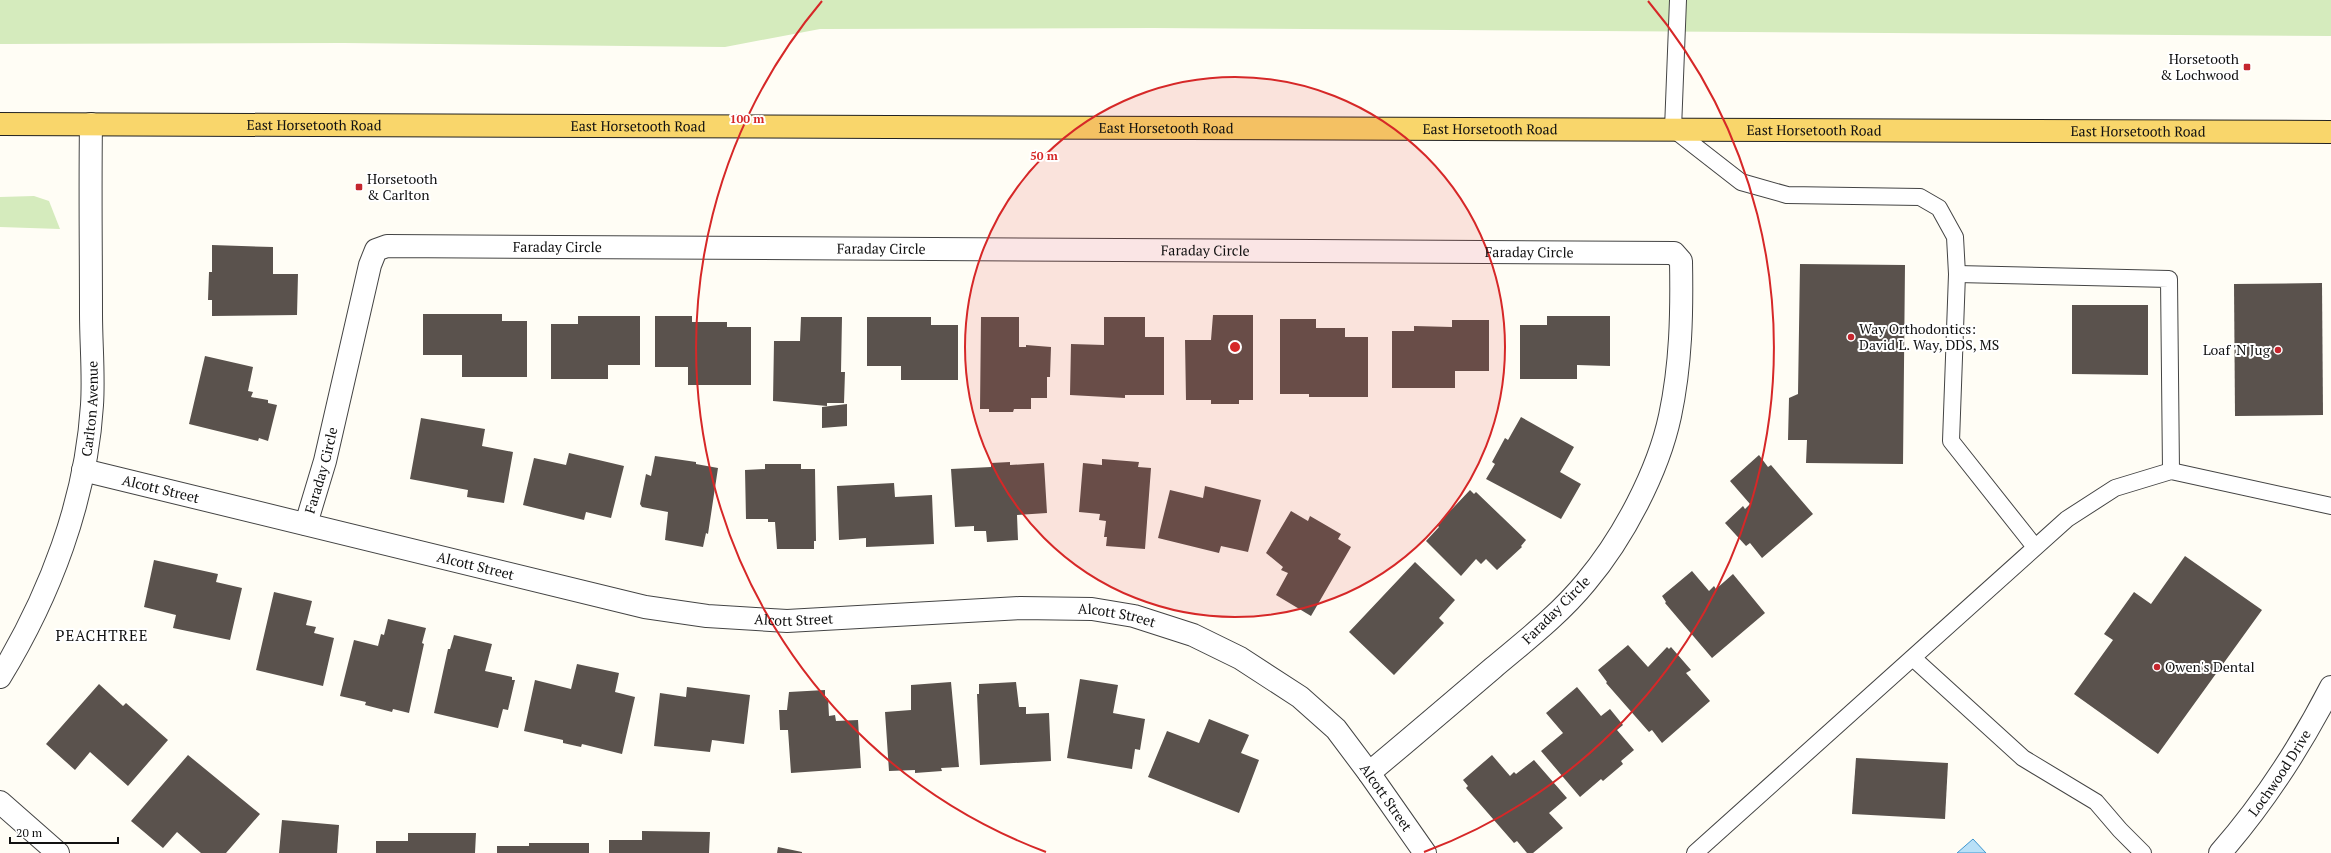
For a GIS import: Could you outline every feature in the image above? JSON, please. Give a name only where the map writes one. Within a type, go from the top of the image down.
[{"type":"main road","name":"East Horsetooth Road","points":[[0,124],[2331,132]]},
{"type":"street","name":"Carlton Avenue","points":[[0,677],[25,635],[55,568],[79,488],[82,470],[92,405],[91,124]]},
{"type":"street","name":"Faraday Circle","points":[[306,524],[325,461],[370,265],[376,250],[387,246],[1674,253],[1681,261],[1682,318],[1678,370],[1670,418],[1650,476],[1617,540],[1586,582],[1543,626],[1369,773]]},
{"type":"street","name":"Alcott Street","points":[[82,470],[645,607],[707,616],[787,621],[1020,608],[1092,609],[1134,616],[1193,635],[1234,654],[1300,697],[1336,729],[1369,773],[1424,853]]},
{"type":"street","name":"Lochwood Drive","points":[[2220,853],[2238,833],[2278,778],[2314,721],[2331,687]]},
{"type":"street","points":[[0,802],[58,853]]},
{"type":"lane","points":[[1678,0],[1673,129],[1741,182],[1787,195],[1920,197],[1939,208],[1955,237],[1957,274],[1951,441],[2035,548]]},
{"type":"lane","points":[[1957,274],[2170,278],[2171,471]]},
{"type":"lane","points":[[1694,853],[2067,519],[2115,488],[2171,471],[2331,506]]},
{"type":"lane","points":[[1913,658],[2023,758],[2096,802],[2120,830],[2143,853]]},
{"type":"green space","points":[[0,0],[2331,0],[2331,36],[1152,28],[820,29],[725,47],[343,43],[0,44]]},
{"type":"green space","points":[[34,196],[49,201],[60,229],[0,227],[0,197]]},
{"type":"water","points":[[1973,839],[1986,853],[1957,853]]},
{"type":"building","points":[[212,245],[273,247],[273,274],[298,274],[297,315],[212,316],[212,300],[208,300],[209,272],[212,272]]},
{"type":"building","name":"Way Orthodontics: David L. Way, DDS, MS","points":[[1800,264],[1905,265],[1903,464],[1806,463],[1807,440],[1788,440],[1789,398],[1798,394]]},
{"type":"building","name":"Loaf 'N Jug","points":[[2322,283],[2323,415],[2235,416],[2234,284]]},
{"type":"building","points":[[2072,305],[2148,305],[2148,375],[2072,374]]},
{"type":"building","points":[[423,314],[502,314],[502,321],[527,321],[527,377],[462,377],[462,355],[423,355]]},
{"type":"building","points":[[1213,315],[1253,315],[1253,400],[1239,400],[1239,404],[1211,404],[1211,400],[1186,400],[1185,340],[1211,340]]},
{"type":"building","points":[[578,316],[640,316],[640,365],[608,365],[608,379],[551,379],[551,324],[578,324]]},
{"type":"building","points":[[655,316],[692,316],[692,322],[727,322],[727,327],[751,327],[751,385],[688,385],[688,367],[655,367]]},
{"type":"building","points":[[1547,316],[1610,316],[1610,366],[1577,365],[1577,379],[1520,379],[1520,325],[1547,325]]},
{"type":"building","points":[[801,317],[842,317],[841,372],[845,372],[844,403],[827,403],[827,406],[773,401],[774,341],[800,341]]},
{"type":"building","points":[[867,317],[931,317],[931,325],[958,325],[958,380],[901,380],[901,366],[867,366]]},
{"type":"building","points":[[981,317],[1019,317],[1019,347],[1026,347],[1026,345],[1051,347],[1050,377],[1047,377],[1047,398],[1031,398],[1031,409],[1014,409],[1013,412],[989,412],[989,409],[980,409]]},
{"type":"building","points":[[1104,317],[1145,317],[1145,337],[1164,337],[1164,395],[1125,395],[1125,398],[1070,395],[1071,344],[1104,345]]},
{"type":"building","points":[[1280,319],[1316,319],[1316,328],[1345,328],[1345,337],[1368,337],[1368,397],[1309,397],[1309,394],[1280,394]]},
{"type":"building","points":[[1452,320],[1489,320],[1489,371],[1455,371],[1455,388],[1392,388],[1392,331],[1414,331],[1414,326],[1452,327]]},
{"type":"building","points":[[205,356],[253,367],[248,391],[253,392],[251,397],[268,400],[268,403],[277,405],[268,441],[259,438],[258,441],[189,424]]},
{"type":"building","points":[[847,404],[847,426],[822,428],[822,407]]},
{"type":"building","points":[[1521,417],[1574,447],[1560,472],[1581,484],[1561,519],[1486,479],[1495,464],[1492,462],[1505,438],[1508,440]]},
{"type":"building","points":[[421,418],[485,429],[482,446],[513,452],[504,503],[467,497],[468,490],[410,479]]},
{"type":"building","points":[[569,453],[624,466],[611,518],[586,512],[584,520],[523,505],[534,458],[566,465]]},
{"type":"building","points":[[1759,455],[1768,467],[1771,465],[1813,514],[1762,558],[1750,543],[1746,546],[1725,523],[1743,506],[1745,509],[1750,504],[1730,481]]},
{"type":"building","points":[[655,456],[696,462],[696,464],[718,468],[708,534],[706,533],[703,547],[665,540],[668,512],[642,507],[640,504],[646,474],[651,476]]},
{"type":"building","points":[[1102,459],[1139,462],[1138,467],[1151,468],[1145,549],[1106,546],[1107,537],[1104,537],[1106,521],[1099,520],[1100,514],[1079,512],[1083,463],[1102,465]]},
{"type":"building","points":[[1010,462],[1010,465],[1044,463],[1047,513],[1017,515],[1018,540],[987,542],[986,531],[974,531],[974,526],[955,527],[951,469],[991,467],[991,463]]},
{"type":"building","points":[[765,464],[801,464],[801,469],[815,469],[816,541],[814,541],[814,549],[777,549],[775,522],[768,522],[768,519],[746,519],[745,470],[765,469]]},
{"type":"building","points":[[894,483],[895,497],[932,495],[934,544],[866,547],[866,538],[839,540],[837,486]]},
{"type":"building","points":[[1205,486],[1261,500],[1248,552],[1221,546],[1219,553],[1158,538],[1170,490],[1203,498]]},
{"type":"building","points":[[1470,490],[1474,494],[1476,492],[1526,540],[1521,546],[1522,547],[1497,570],[1486,559],[1481,564],[1476,559],[1461,576],[1426,541],[1439,527],[1437,525]]},
{"type":"building","points":[[1291,511],[1308,521],[1310,516],[1341,534],[1338,539],[1351,547],[1311,616],[1276,595],[1288,573],[1281,570],[1283,567],[1266,553]]},
{"type":"building","name":"Owen's Dental","points":[[2185,556],[2262,610],[2158,754],[2074,694],[2113,640],[2104,634],[2134,592],[2151,604]]},
{"type":"building","points":[[154,560],[218,574],[216,582],[242,588],[230,640],[173,628],[176,615],[144,607]]},
{"type":"building","points":[[1415,562],[1455,600],[1439,618],[1444,623],[1394,675],[1349,632]]},
{"type":"building","points":[[1692,571],[1709,591],[1714,586],[1716,589],[1733,574],[1765,613],[1712,658],[1665,603],[1666,602],[1662,596]]},
{"type":"building","points":[[274,592],[312,601],[306,625],[316,627],[314,633],[334,638],[323,686],[256,670]]},
{"type":"building","points":[[388,619],[426,628],[409,713],[393,709],[392,712],[365,705],[366,702],[340,696],[354,640],[378,646],[381,634],[384,635]]},
{"type":"building","points":[[454,635],[492,644],[485,671],[512,677],[512,680],[515,680],[508,710],[503,709],[498,728],[434,713],[448,649],[450,649]]},
{"type":"building","points":[[1628,645],[1648,667],[1667,647],[1669,649],[1671,647],[1691,670],[1686,673],[1710,701],[1662,743],[1652,730],[1649,732],[1606,683],[1607,682],[1598,670]]},
{"type":"building","points":[[577,664],[619,673],[615,692],[635,697],[622,754],[582,744],[581,747],[563,743],[563,740],[524,731],[535,680],[571,689]]},
{"type":"building","points":[[1080,679],[1118,685],[1113,713],[1145,719],[1140,750],[1135,749],[1132,769],[1067,758]]},
{"type":"building","points":[[951,682],[959,767],[941,768],[942,771],[915,773],[915,770],[889,771],[885,712],[911,710],[911,685]]},
{"type":"building","points":[[1016,682],[1019,707],[1026,707],[1026,714],[1049,713],[1051,761],[980,765],[977,694],[979,694],[979,684]]},
{"type":"building","points":[[99,684],[123,706],[126,703],[168,740],[128,786],[90,752],[75,770],[46,744]]},
{"type":"building","points":[[687,687],[750,695],[744,744],[712,740],[710,752],[654,746],[660,693],[686,697]]},
{"type":"building","points":[[1577,687],[1601,716],[1610,709],[1623,725],[1617,730],[1634,750],[1621,761],[1623,764],[1603,781],[1601,779],[1580,797],[1541,751],[1563,733],[1546,713]]},
{"type":"building","points":[[825,690],[825,699],[828,698],[829,716],[835,715],[836,721],[858,720],[861,768],[791,773],[788,730],[780,730],[779,710],[787,710],[789,692]]},
{"type":"building","points":[[1209,719],[1249,735],[1241,753],[1259,760],[1239,813],[1148,777],[1167,731],[1199,743]]},
{"type":"building","points":[[188,755],[260,814],[226,853],[201,853],[177,832],[163,848],[131,821]]},
{"type":"building","points":[[1492,755],[1510,776],[1514,772],[1516,774],[1534,760],[1567,798],[1549,813],[1563,828],[1533,853],[1527,853],[1517,841],[1514,843],[1466,788],[1468,786],[1463,780]]},
{"type":"building","points":[[1856,758],[1948,763],[1945,819],[1852,814]]},
{"type":"building","points":[[282,820],[339,825],[337,853],[279,853]]},
{"type":"building","points":[[642,831],[710,832],[709,853],[609,853],[609,840],[642,840]]},
{"type":"building","points":[[408,833],[476,833],[475,853],[376,853],[376,841],[408,841]]},
{"type":"building","points":[[529,843],[589,843],[589,853],[497,853],[497,846],[529,846]]},
{"type":"building","points":[[778,847],[802,852],[802,853],[777,853]]},
{"type":"place","name":"Horsetooth & Lochwood","points":[[2247,67]]},
{"type":"place","name":"Horsetooth & Carlton","points":[[359,187]]},
{"type":"place","name":"Way Orthodontics: David L. Way, DDS, MS","points":[[1851,337]]},
{"type":"place","name":"Loaf 'N Jug","points":[[2278,350]]},
{"type":"place","name":"Owen's Dental","points":[[2157,667]]},
{"type":"district","name":"PEACHTREE","points":[[102,636]]}]
